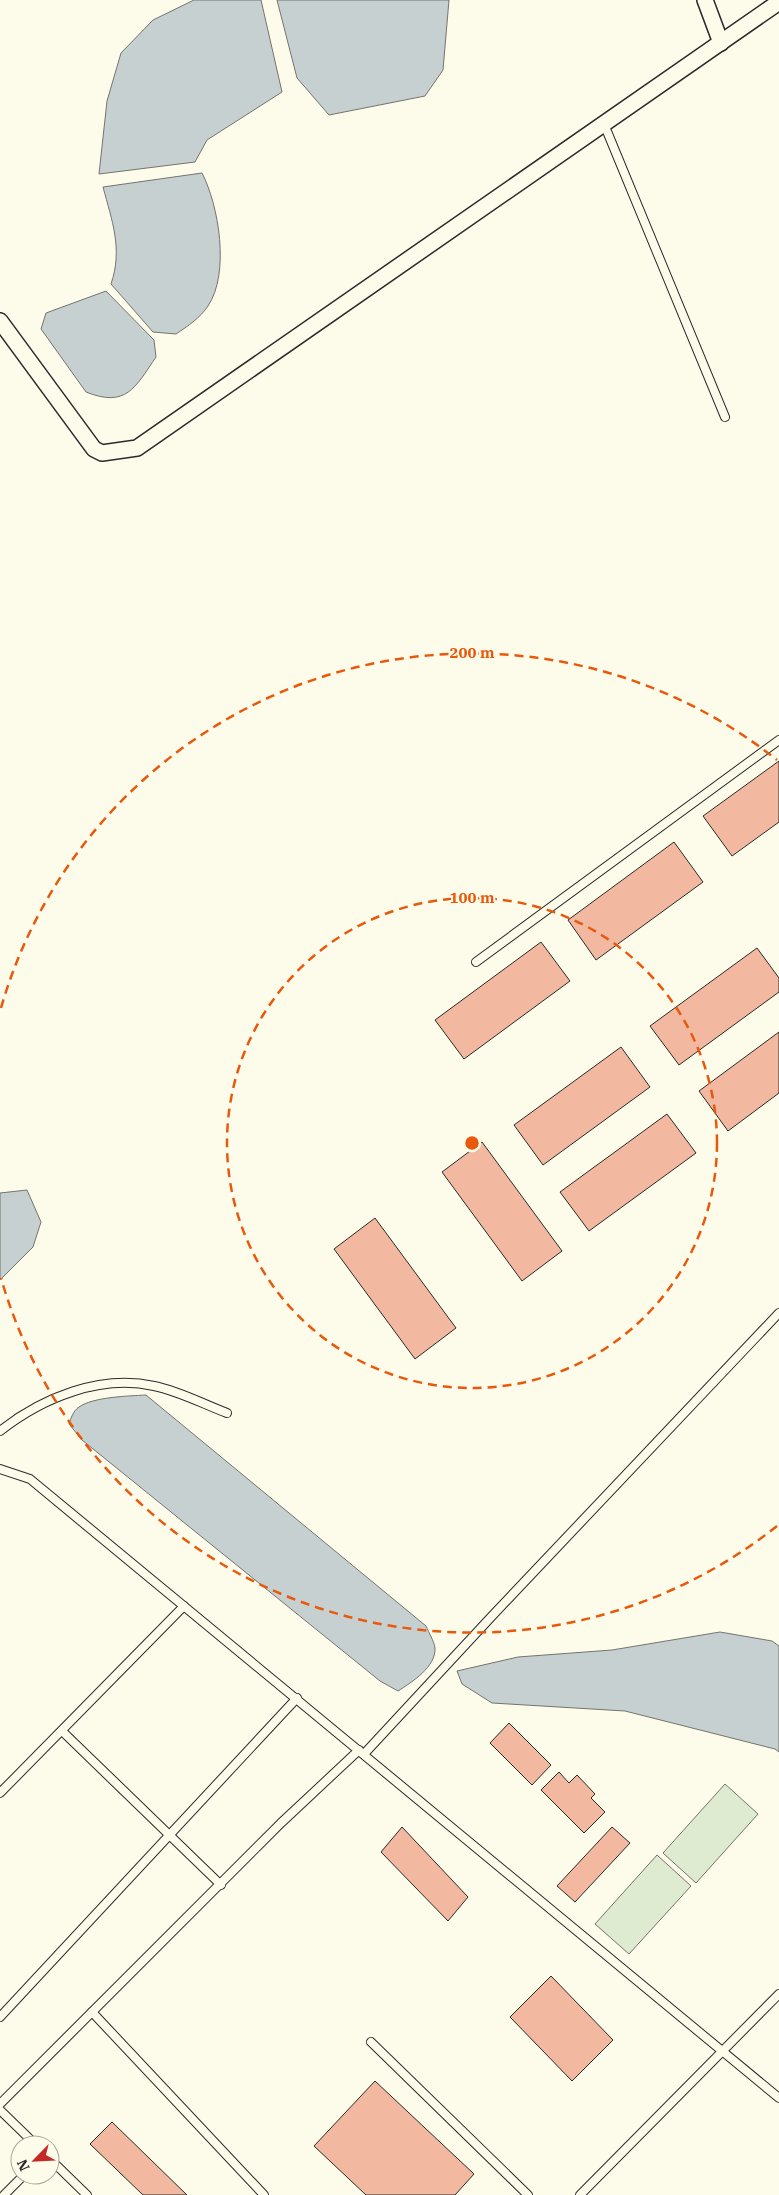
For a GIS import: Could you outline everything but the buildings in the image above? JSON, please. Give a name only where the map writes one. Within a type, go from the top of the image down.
[{"type":"street","points":[[705,0],[721,42]]},
{"type":"street","points":[[0,321],[94,449],[102,453],[137,448],[779,2]]},
{"type":"lane","points":[[604,124],[725,417]]},
{"type":"lane","points":[[476,962],[779,740]]},
{"type":"lane","points":[[0,2104],[281,1824],[362,1752],[779,1313]]},
{"type":"lane","points":[[0,1431],[33,1407],[54,1398],[108,1385],[154,1386],[227,1413]]},
{"type":"lane","points":[[0,1469],[30,1479],[779,2098]]},
{"type":"lane","points":[[0,1793],[184,1606]]},
{"type":"lane","points":[[0,2017],[297,1698]]},
{"type":"lane","points":[[62,1731],[221,1885]]},
{"type":"lane","points":[[580,2195],[779,1994]]},
{"type":"lane","points":[[92,2012],[264,2195]]},
{"type":"lane","points":[[371,2042],[528,2195]]},
{"type":"lane","points":[[0,2110],[26,2135]]},
{"type":"lane","points":[[60,2169],[87,2195]]},
{"type":"lane","points":[[4,2195],[14,2185]]},
{"type":"green space","points":[[725,1784],[758,1814],[696,1883],[663,1853]]},
{"type":"green space","points":[[657,1855],[691,1886],[629,1954],[595,1924]]},
{"type":"shaded area","points":[[194,0],[261,0],[282,92],[207,140],[195,162],[99,174],[107,101],[121,53],[153,20]]},
{"type":"shaded area","points":[[277,0],[449,0],[443,70],[425,96],[329,115],[297,78]]},
{"type":"shaded area","points":[[202,173],[213,203],[220,240],[219,276],[215,292],[208,306],[201,314],[176,334],[153,332],[111,284],[116,259],[116,247],[113,223],[103,187]]},
{"type":"shaded area","points":[[106,291],[154,340],[156,357],[135,386],[120,396],[111,398],[86,392],[41,329],[46,313]]},
{"type":"shaded area","points":[[27,1190],[41,1222],[33,1247],[0,1280],[0,1193]]},
{"type":"shaded area","points":[[146,1395],[426,1626],[435,1648],[432,1661],[427,1668],[398,1691],[380,1681],[82,1440],[69,1424],[75,1410],[85,1404],[111,1398]]},
{"type":"shaded area","points":[[720,1632],[772,1641],[779,1646],[779,1752],[775,1749],[625,1711],[492,1703],[462,1684],[457,1671],[518,1657],[612,1650]]}]
